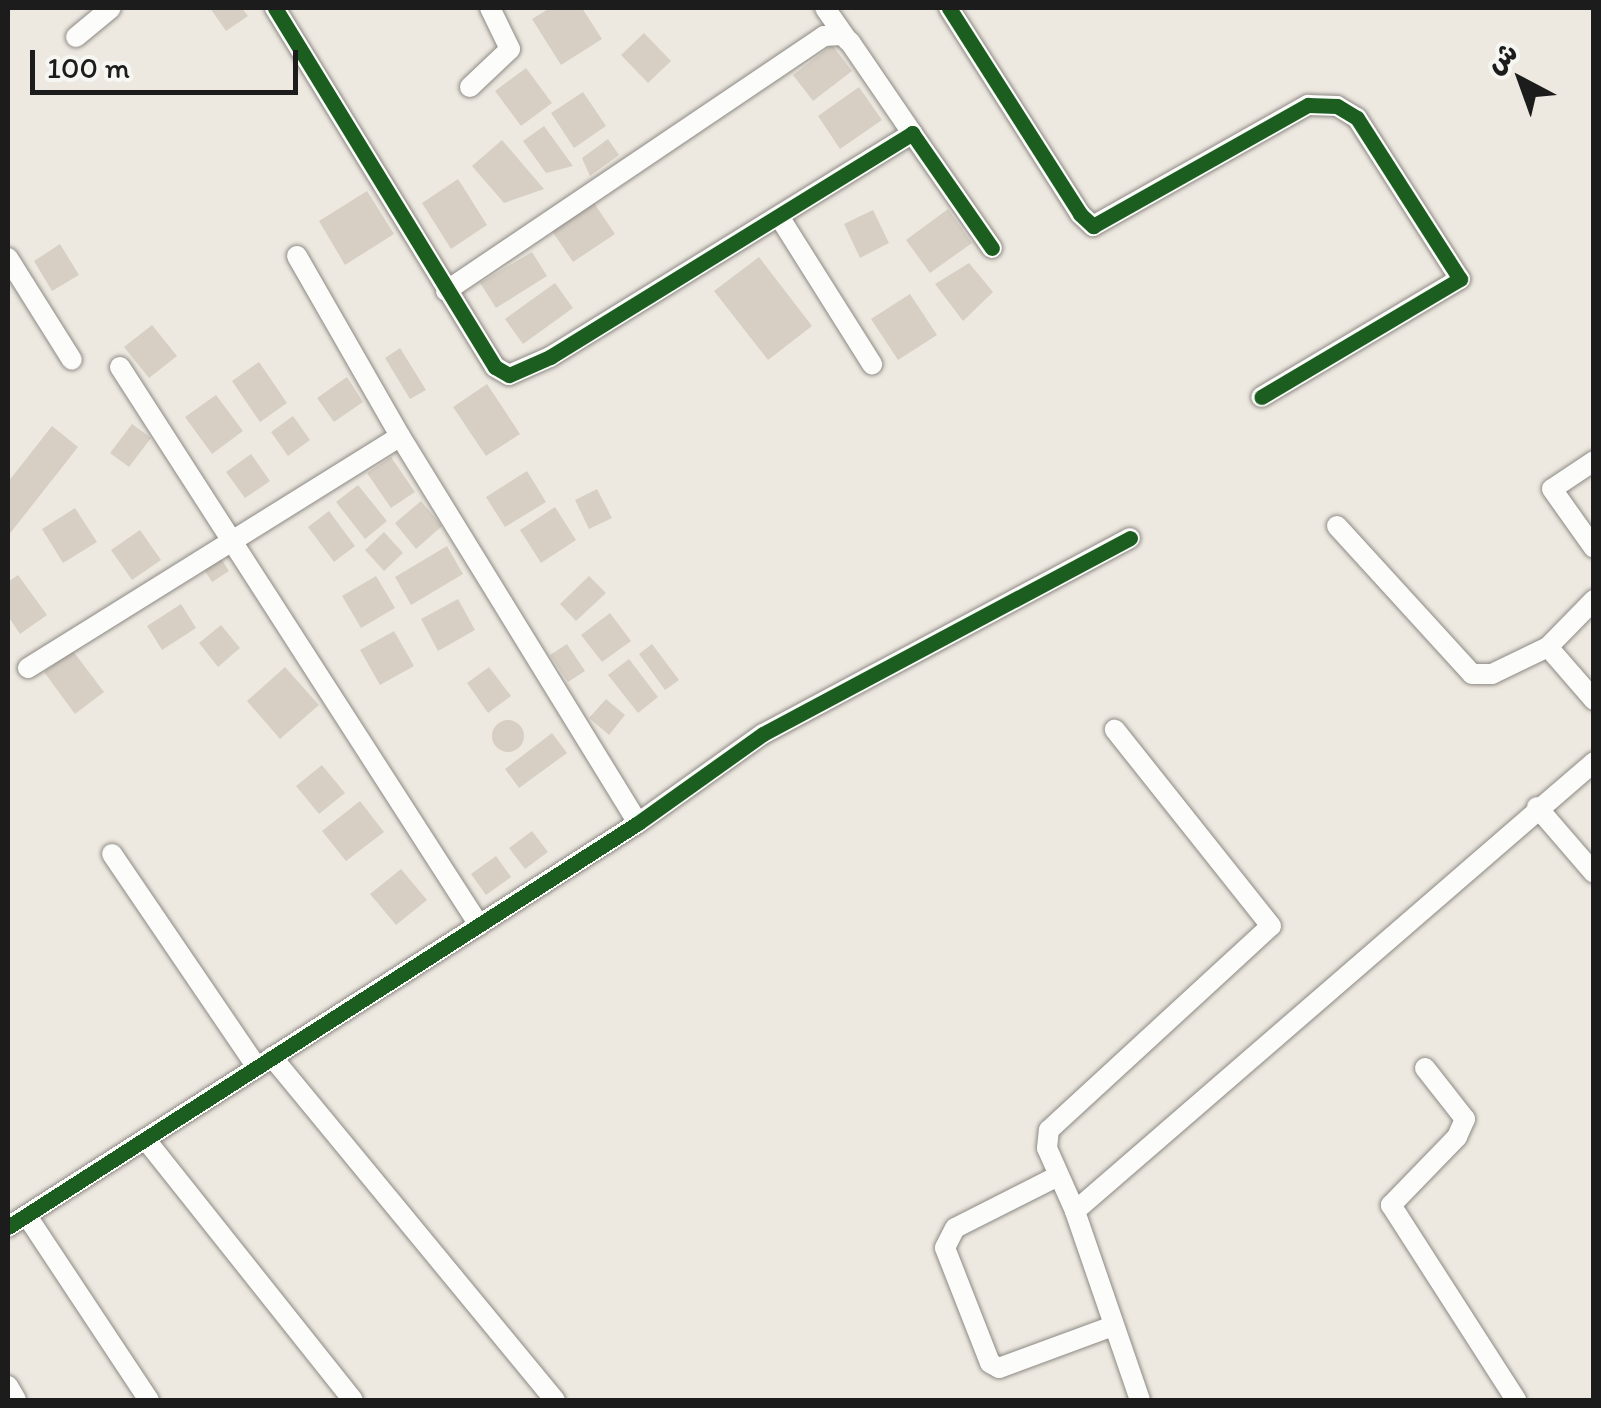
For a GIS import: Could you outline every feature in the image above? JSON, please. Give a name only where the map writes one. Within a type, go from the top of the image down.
[{"type":"street","points":[[76,37],[111,8]]},
{"type":"street","points":[[275,8],[494,368],[521,373],[780,218],[912,133]]},
{"type":"street","points":[[470,88],[510,49],[490,8]]},
{"type":"street","points":[[825,8],[992,248]]},
{"type":"street","points":[[949,8],[1080,214],[1094,226],[1308,105],[1337,106],[1357,118],[1460,279],[1261,397]]},
{"type":"street","points":[[446,291],[824,36],[842,35],[850,42]]},
{"type":"street","points":[[780,218],[872,364]]},
{"type":"street","points":[[296,256],[400,436],[638,823]]},
{"type":"street","points":[[8,258],[72,360]]},
{"type":"street","points":[[120,366],[480,924]]},
{"type":"street","points":[[28,668],[400,436]]},
{"type":"street","points":[[1594,461],[1552,489],[1594,548]]},
{"type":"street","points":[[1338,526],[1472,674],[1492,674],[1548,646],[1594,600]]},
{"type":"street","points":[[8,1227],[638,823],[763,734],[1130,538]]},
{"type":"street","points":[[1548,646],[1594,700]]},
{"type":"street","points":[[1115,730],[1271,926],[1061,1116],[1047,1148],[1075,1211],[1140,1400]]},
{"type":"street","points":[[1075,1211],[1537,807],[1594,762]]},
{"type":"street","points":[[1537,807],[1594,873]]},
{"type":"street","points":[[112,854],[264,1062],[555,1400]]},
{"type":"street","points":[[1425,1068],[1465,1119],[1458,1138],[1391,1204],[1516,1400]]},
{"type":"street","points":[[146,1140],[353,1400]]},
{"type":"street","points":[[1058,1176],[955,1228],[944,1248],[990,1363],[999,1368],[1114,1326]]},
{"type":"street","points":[[27,1216],[149,1400]]},
{"type":"street","points":[[8,1386],[16,1400]]},
{"type":"building","points":[[210,8],[242,8],[248,16],[226,31]]},
{"type":"building","points":[[550,8],[582,8],[602,39],[561,65],[532,19]]},
{"type":"building","points":[[644,33],[671,61],[648,83],[621,55]]},
{"type":"building","points":[[832,45],[852,71],[813,101],[793,75]]},
{"type":"building","points":[[526,68],[552,103],[521,126],[495,91]]},
{"type":"building","points":[[859,87],[882,120],[840,149],[818,116]]},
{"type":"building","points":[[583,92],[606,126],[574,148],[551,113]]},
{"type":"building","points":[[544,126],[573,166],[546,173],[523,141]]},
{"type":"building","points":[[608,139],[619,155],[590,176],[582,158]]},
{"type":"building","points":[[502,140],[544,189],[504,203],[472,166]]},
{"type":"building","points":[[458,179],[487,225],[451,249],[422,203]]},
{"type":"building","points":[[367,191],[394,234],[345,265],[319,221]]},
{"type":"building","points":[[594,203],[615,234],[573,262],[552,231]]},
{"type":"building","points":[[948,209],[972,243],[930,273],[906,240]]},
{"type":"building","points":[[873,210],[889,243],[860,258],[844,224]]},
{"type":"building","points":[[60,244],[79,275],[52,291],[34,261]]},
{"type":"building","points":[[532,252],[547,276],[496,308],[480,283]]},
{"type":"building","points":[[759,257],[812,326],[768,360],[714,291]]},
{"type":"building","points":[[969,263],[993,292],[963,321],[935,284]]},
{"type":"building","points":[[555,283],[573,308],[523,344],[505,319]]},
{"type":"building","points":[[910,294],[937,335],[898,360],[871,319]]},
{"type":"building","points":[[152,325],[177,356],[149,378],[124,347]]},
{"type":"building","points":[[400,348],[426,390],[410,399],[385,358]]},
{"type":"building","points":[[259,362],[287,403],[260,422],[232,381]]},
{"type":"building","points":[[347,377],[363,402],[334,422],[317,398]]},
{"type":"building","points":[[487,384],[520,434],[486,456],[453,407]]},
{"type":"building","points":[[216,395],[243,431],[212,454],[185,417]]},
{"type":"building","points":[[293,416],[310,440],[288,456],[271,432]]},
{"type":"building","points":[[132,424],[151,438],[129,467],[110,453]]},
{"type":"building","points":[[52,426],[78,447],[8,536],[8,482]]},
{"type":"building","points":[[251,454],[270,481],[245,498],[226,472]]},
{"type":"building","points":[[391,457],[415,492],[391,508],[367,473]]},
{"type":"building","points":[[527,471],[546,502],[505,527],[486,497]]},
{"type":"building","points":[[358,485],[387,521],[365,539],[336,502]]},
{"type":"building","points":[[597,489],[612,518],[589,529],[575,500]]},
{"type":"building","points":[[421,501],[442,526],[416,549],[395,523]]},
{"type":"building","points":[[555,507],[576,540],[541,563],[520,530]]},
{"type":"building","points":[[75,508],[97,542],[63,563],[42,529]]},
{"type":"building","points":[[329,511],[355,546],[334,562],[308,527]]},
{"type":"building","points":[[140,530],[161,560],[132,580],[111,550]]},
{"type":"building","points":[[384,532],[403,553],[384,571],[365,550]]},
{"type":"building","points":[[447,546],[463,574],[411,605],[395,577]]},
{"type":"building","points":[[220,557],[229,571],[212,582],[203,568]]},
{"type":"building","points":[[18,575],[47,615],[20,634],[8,616],[8,582]]},
{"type":"building","points":[[376,576],[395,608],[361,628],[342,596]]},
{"type":"building","points":[[589,576],[606,593],[576,621],[560,604]]},
{"type":"building","points":[[458,599],[475,630],[438,651],[421,619]]},
{"type":"building","points":[[181,604],[196,628],[162,650],[147,626]]},
{"type":"building","points":[[610,613],[631,641],[602,662],[581,635]]},
{"type":"building","points":[[221,625],[240,648],[218,667],[199,643]]},
{"type":"building","points":[[394,631],[414,666],[380,685],[360,650]]},
{"type":"building","points":[[567,644],[585,671],[568,682],[550,655]]},
{"type":"building","points":[[652,644],[679,680],[665,690],[639,654]]},
{"type":"building","points":[[73,651],[104,692],[75,714],[44,672]]},
{"type":"building","points":[[629,659],[658,697],[638,713],[608,675]]},
{"type":"building","points":[[285,667],[319,705],[280,739],[247,701]]},
{"type":"building","points":[[489,667],[511,696],[488,713],[467,683]]},
{"type":"building","points":[[606,699],[625,715],[609,735],[589,718]]},
{"type":"building","points":[[508,720],[519,725],[524,736],[519,747],[508,752],[497,747],[492,736],[497,725]]},
{"type":"building","points":[[552,733],[567,753],[519,788],[505,769]]},
{"type":"building","points":[[322,765],[345,793],[319,814],[296,786]]},
{"type":"building","points":[[360,801],[384,832],[346,861],[322,831]]},
{"type":"building","points":[[532,831],[548,852],[525,869],[509,848]]},
{"type":"building","points":[[496,856],[511,877],[486,895],[471,874]]},
{"type":"building","points":[[401,869],[427,900],[396,925],[370,894]]},
{"type":"cycle path","points":[[275,8],[495,367],[509,375],[550,357],[912,133],[992,248]]},
{"type":"cycle path","points":[[949,8],[1080,214],[1093,226],[1308,105],[1337,106],[1357,118],[1460,279],[1261,397]]},
{"type":"cycle path","points":[[8,1227],[638,823],[763,734],[1130,538]]}]
